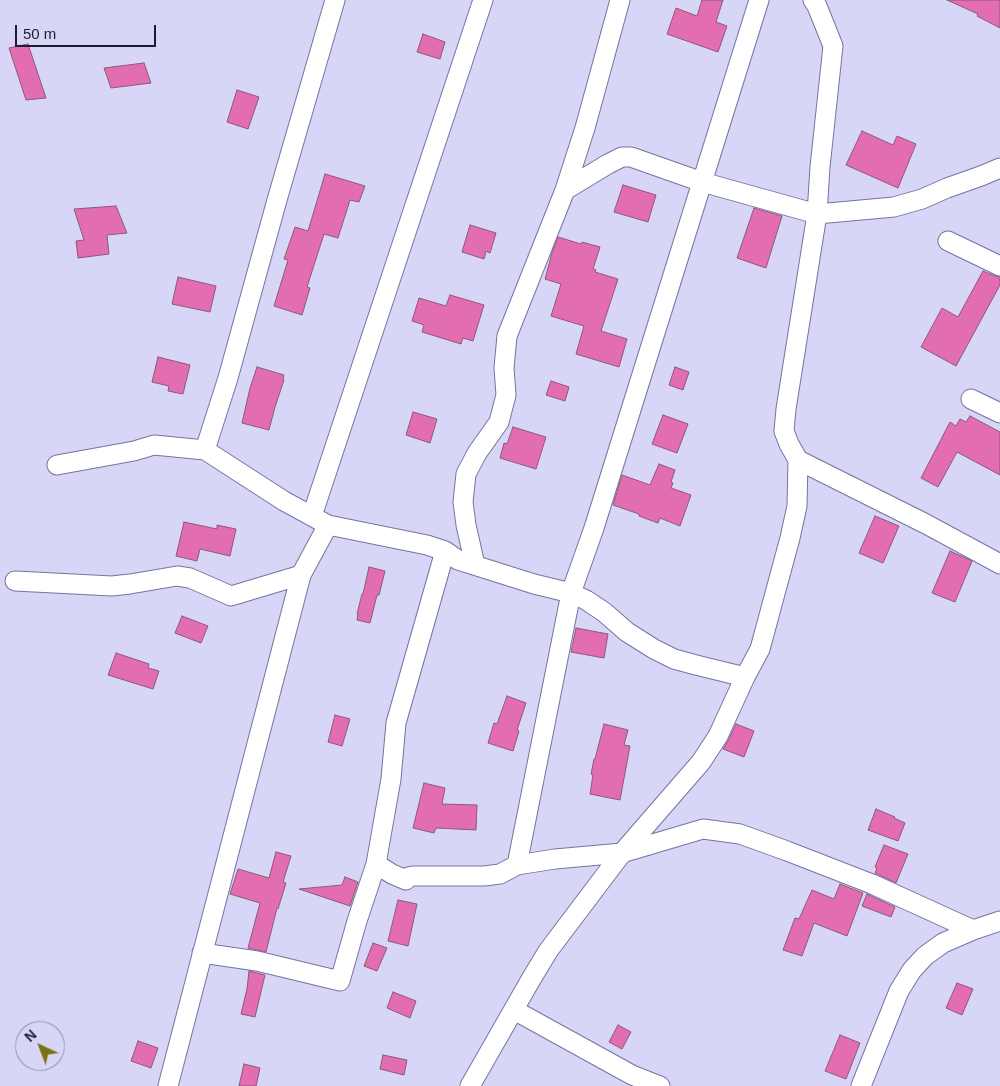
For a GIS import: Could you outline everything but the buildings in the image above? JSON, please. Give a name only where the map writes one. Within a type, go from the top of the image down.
[{"type":"street","points":[[205,450],[228,378],[335,0]]},
{"type":"street","points":[[312,516],[483,0]]},
{"type":"street","points":[[476,565],[466,525],[463,502],[466,474],[477,453],[499,422],[506,395],[504,368],[507,336],[565,190],[585,128],[620,0]]},
{"type":"street","points":[[516,865],[571,593],[594,528],[759,0]]},
{"type":"street","points":[[470,1086],[548,951],[622,853],[701,762],[718,736],[760,649],[797,506],[798,460],[784,432],[817,214],[833,46],[813,0]]},
{"type":"street","points":[[565,190],[608,164],[622,158],[631,157],[702,182],[817,214],[894,207],[922,199],[1000,168]]},
{"type":"street","points":[[948,241],[1000,266]]},
{"type":"street","points":[[971,399],[1000,413]]},
{"type":"street","points":[[57,465],[134,451],[154,445],[205,450],[284,501],[328,525],[427,544],[445,551],[458,560],[534,584],[571,593],[604,612],[627,632],[674,659],[745,677]]},
{"type":"street","points":[[798,460],[926,524],[1000,564]]},
{"type":"street","points":[[168,1086],[301,575],[328,525]]},
{"type":"street","points":[[202,953],[257,961],[340,981],[376,864],[391,779],[396,723],[445,551]]},
{"type":"street","points":[[15,581],[112,586],[177,576],[190,578],[231,596],[301,575]]},
{"type":"street","points":[[376,864],[406,880],[408,877],[413,876],[484,876],[500,874],[516,865],[555,859],[622,853],[703,829],[740,834],[787,851],[872,884],[973,930]]},
{"type":"street","points":[[860,1086],[899,991],[912,970],[925,956],[943,942],[1000,921]]},
{"type":"street","points":[[514,1010],[632,1076],[660,1086]]}]
